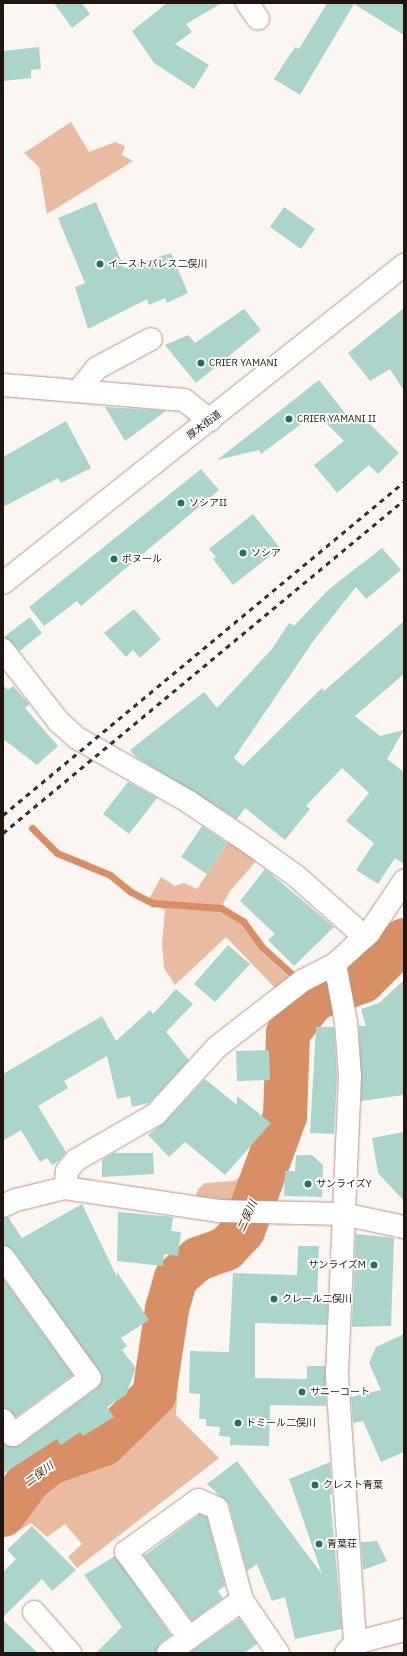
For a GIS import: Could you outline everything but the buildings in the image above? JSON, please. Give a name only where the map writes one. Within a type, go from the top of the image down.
[{"type":"street","name":"厚木街道","points":[[3,583],[404,265]]},
{"type":"street","points":[[79,390],[97,368],[151,339]]},
{"type":"street","points":[[3,385],[79,390],[184,400],[210,420]]},
{"type":"street","points":[[3,650],[58,721],[77,738],[189,802],[247,841],[296,876],[365,937]]},
{"type":"street","points":[[66,1188],[67,1171],[76,1160],[156,1114],[217,1047],[262,1010],[302,981],[335,969],[365,937],[404,881]]},
{"type":"street","points":[[335,969],[343,1005],[350,1076],[337,1377],[350,1648],[404,1630]]},
{"type":"street","points":[[3,1206],[16,1200],[66,1188],[218,1211],[343,1214],[404,1227]]},
{"type":"street","points":[[3,1257],[90,1378],[13,1435],[3,1420]]},
{"type":"street","points":[[189,1638],[126,1552],[198,1500],[217,1508],[242,1600],[278,1653]]},
{"type":"street","points":[[168,1653],[242,1600]]},
{"type":"street","points":[[34,1612],[70,1653]]},
{"type":"shaded area","points":[[71,122],[89,152],[115,142],[125,146],[122,155],[133,161],[47,214],[39,167],[24,153]]},
{"type":"shaded area","points":[[230,839],[258,859],[230,891],[219,911],[241,924],[260,950],[291,979],[276,989],[226,937],[175,985],[164,968],[162,944],[165,910],[147,903],[161,877],[175,886],[184,883],[197,889]]},
{"type":"shaded area","points":[[256,1161],[277,1168],[278,1179],[249,1238],[236,1254],[192,1282],[183,1298],[176,1415],[219,1458],[77,1568],[68,1557],[82,1544],[65,1524],[47,1537],[31,1523],[10,1536],[3,1526],[15,1502],[29,1487],[126,1438],[158,1398],[141,1384],[151,1326],[170,1314],[182,1279],[202,1263],[224,1254],[243,1236],[256,1204],[196,1196],[198,1189],[205,1183],[235,1181]]},
{"type":"waterway","points":[[32,828],[57,853],[110,875],[131,892],[153,903],[221,908],[243,921],[262,947],[295,977]]},
{"type":"waterway","name":"二俣川","points":[[3,1515],[29,1480],[50,1463],[104,1444],[154,1395],[167,1309],[176,1278],[198,1259],[226,1249],[243,1231],[285,1116],[288,1033],[314,999],[363,981],[404,940]]},
{"type":"waterway","points":[[306,988],[314,999]]},
{"type":"railway","points":[[3,815],[404,482]]},
{"type":"railway","points":[[3,833],[404,500]]},
{"type":"place","name":"イーストパレス二俣川","points":[[100,264]]},
{"type":"place","name":"CRIER YAMANI","points":[[201,363]]},
{"type":"place","name":"CRIER YAMANI II","points":[[289,419]]},
{"type":"place","name":"ソシアII","points":[[181,503]]},
{"type":"place","name":"ソシア","points":[[243,553]]},
{"type":"place","name":"ボヌール","points":[[114,559]]},
{"type":"place","name":"サンライズY","points":[[308,1184]]},
{"type":"place","name":"サンライズM","points":[[374,1265]]},
{"type":"place","name":"クレール二俣川","points":[[274,1299]]},
{"type":"place","name":"サニーコート","points":[[302,1392]]},
{"type":"place","name":"ドミール二俣川","points":[[238,1423]]},
{"type":"place","name":"クレスト青葉","points":[[315,1485]]},
{"type":"place","name":"青葉荘","points":[[319,1544]]}]
